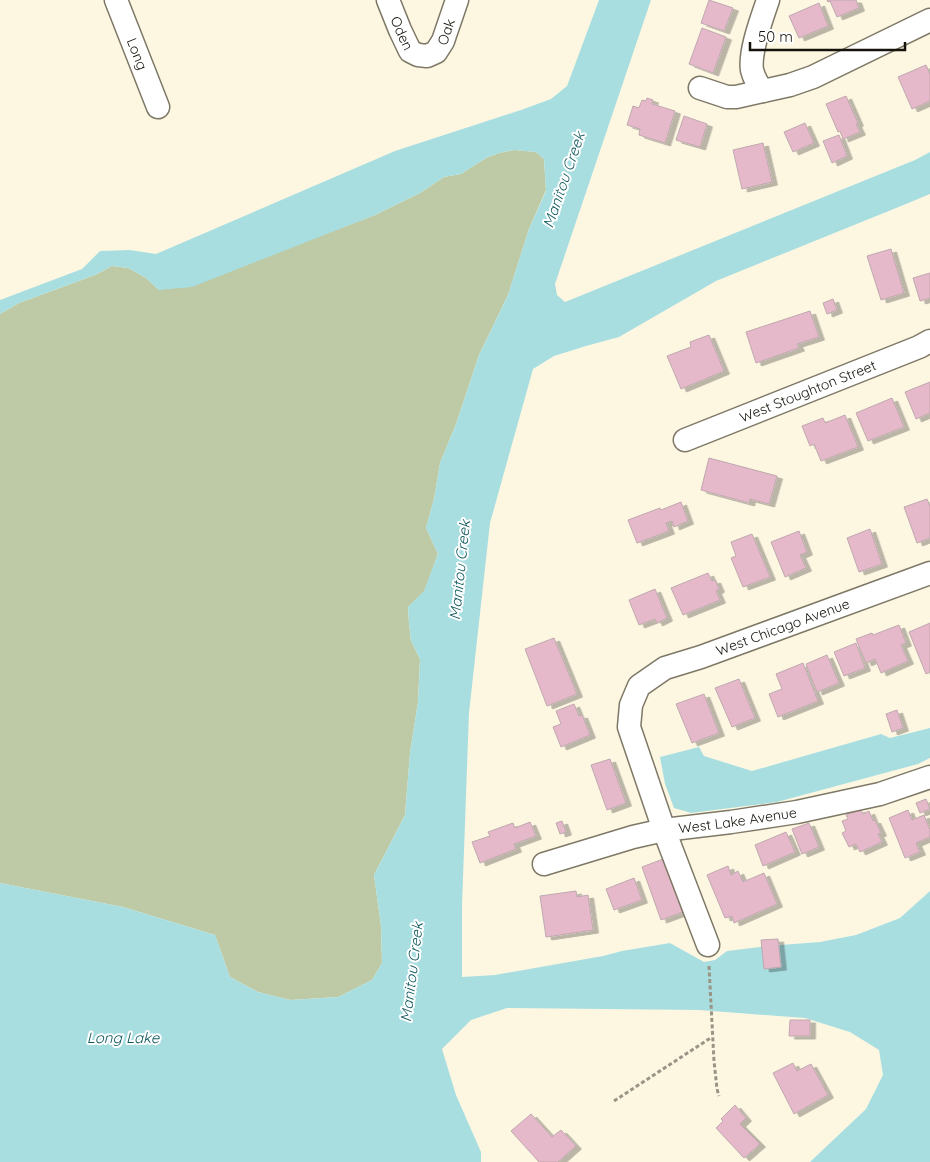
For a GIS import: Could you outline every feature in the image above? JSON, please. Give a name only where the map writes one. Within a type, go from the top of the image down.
[{"type":"street","name":"Long","points":[[116,0],[158,107]]},
{"type":"street","name":"Oden","points":[[388,0],[410,51],[418,55],[427,56]]},
{"type":"street","name":"Oak","points":[[427,56],[436,52],[443,41],[457,0]]},
{"type":"street","points":[[763,91],[756,82],[752,68],[754,43],[768,0]]},
{"type":"street","points":[[700,88],[727,96],[745,95],[790,86],[813,77],[930,20]]},
{"type":"street","name":"West Stoughton Street","points":[[686,440],[930,341]]},
{"type":"street","name":"West Chicago Avenue","points":[[664,830],[629,727],[631,705],[639,686],[665,668],[710,654],[930,573]]},
{"type":"street","name":"West Lake Avenue","points":[[544,864],[633,837],[664,830],[797,812],[880,794],[930,777]]},
{"type":"street","points":[[664,830],[708,945]]},
{"type":"path","points":[[708,945],[715,1071],[719,1096]]},
{"type":"path","points":[[614,1101],[713,1035]]},
{"type":"green space","points":[[514,150],[536,152],[544,159],[546,190],[529,229],[508,295],[479,355],[456,424],[440,463],[434,499],[426,528],[438,554],[424,592],[408,607],[411,641],[420,659],[418,702],[410,753],[405,815],[374,875],[381,926],[382,963],[372,980],[338,997],[290,1000],[258,992],[230,977],[215,935],[123,907],[0,883],[0,314],[19,303],[95,275],[112,266],[128,268],[146,278],[159,290],[286,249],[375,215],[420,193],[444,177],[461,174],[486,158]]},
{"type":"water","name":"Long Lake","points":[[599,0],[651,0],[555,284],[557,295],[565,302],[915,160],[930,152],[930,194],[716,281],[619,337],[554,356],[533,369],[490,523],[469,713],[462,906],[462,977],[495,975],[670,943],[704,962],[715,960],[727,951],[820,942],[856,935],[900,918],[930,891],[930,1162],[810,1162],[866,1109],[883,1075],[879,1050],[850,1032],[805,1018],[699,1010],[507,1008],[471,1020],[442,1049],[456,1095],[481,1152],[481,1162],[0,1162],[0,883],[123,907],[215,935],[230,977],[258,992],[290,1000],[338,997],[372,980],[382,963],[381,926],[374,875],[405,815],[410,753],[418,702],[420,659],[411,641],[408,607],[424,591],[438,554],[426,528],[434,499],[440,463],[456,424],[479,355],[508,295],[529,229],[546,191],[544,159],[536,152],[514,150],[499,153],[486,158],[461,174],[444,177],[420,193],[375,215],[192,287],[159,290],[146,278],[128,268],[112,266],[95,275],[19,303],[0,314],[0,300],[82,269],[100,251],[130,250],[156,254],[395,151],[551,99],[567,86]]},
{"type":"water","points":[[930,728],[930,758],[918,764],[777,802],[691,813],[674,808],[665,784],[660,757],[699,747],[704,756],[752,771],[881,734],[890,738]]},
{"type":"building","points":[[709,0],[733,8],[724,31],[701,23]]},
{"type":"building","points":[[827,0],[856,0],[859,8],[837,17],[830,1],[828,2]]},
{"type":"building","points":[[819,3],[828,26],[799,38],[789,16]]},
{"type":"building","points":[[702,28],[726,37],[713,73],[689,64]]},
{"type":"building","points":[[926,65],[930,74],[930,101],[912,109],[898,77]]},
{"type":"building","points":[[846,96],[860,132],[843,139],[826,104]]},
{"type":"building","points":[[647,98],[653,100],[652,104],[675,111],[665,143],[639,135],[640,129],[627,125],[633,106],[639,108],[642,100],[646,101]]},
{"type":"building","points":[[684,116],[707,124],[700,147],[676,140]]},
{"type":"building","points":[[805,123],[814,143],[793,152],[784,132]]},
{"type":"building","points":[[839,135],[847,156],[832,163],[823,141]]},
{"type":"building","points":[[763,143],[772,182],[742,189],[733,150]]},
{"type":"building","points":[[891,249],[904,293],[881,300],[867,256]]},
{"type":"building","points":[[930,273],[930,298],[920,301],[913,278]]},
{"type":"building","points":[[833,299],[837,310],[827,314],[823,303]]},
{"type":"building","points":[[810,311],[819,337],[797,344],[799,348],[756,363],[746,332]]},
{"type":"building","points":[[709,335],[724,371],[681,389],[667,356],[691,347],[690,342]]},
{"type":"building","points":[[930,382],[930,413],[916,419],[905,392]]},
{"type":"building","points":[[892,398],[904,427],[868,441],[856,413]]},
{"type":"building","points":[[845,415],[858,447],[821,461],[814,444],[810,446],[802,426],[823,418],[825,423]]},
{"type":"building","points":[[709,458],[777,476],[769,504],[750,499],[749,503],[701,490]]},
{"type":"building","points":[[927,499],[930,506],[930,538],[917,543],[904,507]]},
{"type":"building","points":[[681,502],[688,521],[674,527],[672,521],[666,523],[669,531],[637,543],[628,520]]},
{"type":"building","points":[[870,529],[882,564],[859,572],[847,538]]},
{"type":"building","points":[[799,531],[807,552],[800,555],[806,568],[785,577],[771,542]]},
{"type":"building","points":[[752,534],[770,577],[743,587],[731,558],[736,556],[731,542]]},
{"type":"building","points":[[708,573],[712,581],[715,580],[719,589],[716,591],[720,600],[683,615],[671,588]]},
{"type":"building","points":[[655,589],[667,618],[657,623],[655,619],[639,625],[629,600]]},
{"type":"building","points":[[930,623],[930,672],[926,674],[909,632]]},
{"type":"building","points":[[899,625],[906,643],[901,645],[908,661],[881,673],[875,659],[866,663],[856,639]]},
{"type":"building","points":[[554,638],[577,694],[547,706],[525,649]]},
{"type":"building","points":[[856,643],[865,668],[844,676],[834,652]]},
{"type":"building","points":[[827,655],[839,683],[817,692],[806,664]]},
{"type":"building","points":[[803,663],[818,701],[778,717],[769,694],[782,689],[776,674]]},
{"type":"building","points":[[739,679],[755,718],[732,727],[715,688]]},
{"type":"building","points":[[704,694],[719,733],[692,743],[676,704]]},
{"type":"building","points":[[574,704],[579,716],[582,715],[590,735],[561,747],[553,727],[561,724],[556,711]]},
{"type":"building","points":[[897,710],[903,728],[892,732],[886,714]]},
{"type":"building","points":[[610,759],[626,803],[607,810],[591,765]]},
{"type":"building","points":[[926,799],[930,809],[920,813],[916,803]]},
{"type":"building","points":[[860,809],[863,814],[869,811],[873,821],[875,820],[881,833],[878,834],[882,842],[860,852],[856,844],[849,847],[842,833],[846,831],[842,821],[848,819],[846,815]]},
{"type":"building","points":[[908,810],[912,820],[924,815],[930,830],[930,837],[916,843],[920,852],[905,858],[889,818]]},
{"type":"building","points":[[562,821],[566,832],[560,834],[556,823]]},
{"type":"building","points":[[530,822],[536,836],[514,844],[516,849],[480,863],[472,842],[490,836],[488,832],[513,823],[515,828]]},
{"type":"building","points":[[809,823],[819,847],[802,854],[792,829]]},
{"type":"building","points":[[786,832],[795,852],[763,866],[755,845]]},
{"type":"building","points":[[663,859],[683,912],[661,920],[642,867]]},
{"type":"building","points":[[728,866],[731,875],[738,871],[743,882],[764,873],[777,904],[734,923],[732,916],[725,918],[707,875]]},
{"type":"building","points":[[634,878],[642,900],[614,910],[606,889]]},
{"type":"building","points":[[576,891],[577,897],[588,895],[593,930],[546,937],[540,896]]},
{"type":"building","points":[[778,939],[781,967],[764,969],[761,940]]},
{"type":"building","points":[[790,1020],[810,1020],[810,1036],[789,1036]]},
{"type":"building","points":[[793,1063],[797,1071],[811,1064],[828,1095],[794,1114],[773,1073]]},
{"type":"building","points":[[735,1105],[746,1118],[740,1124],[760,1144],[744,1158],[716,1128],[723,1121],[721,1119]]},
{"type":"building","points":[[531,1114],[552,1137],[561,1130],[576,1146],[558,1162],[539,1162],[511,1131]]},
{"type":"water label","name":"Manitou Creek","points":[[564,180]]},
{"type":"water label","name":"Manitou Creek","points":[[460,570]]},
{"type":"water label","name":"Manitou Creek","points":[[412,972]]}]
